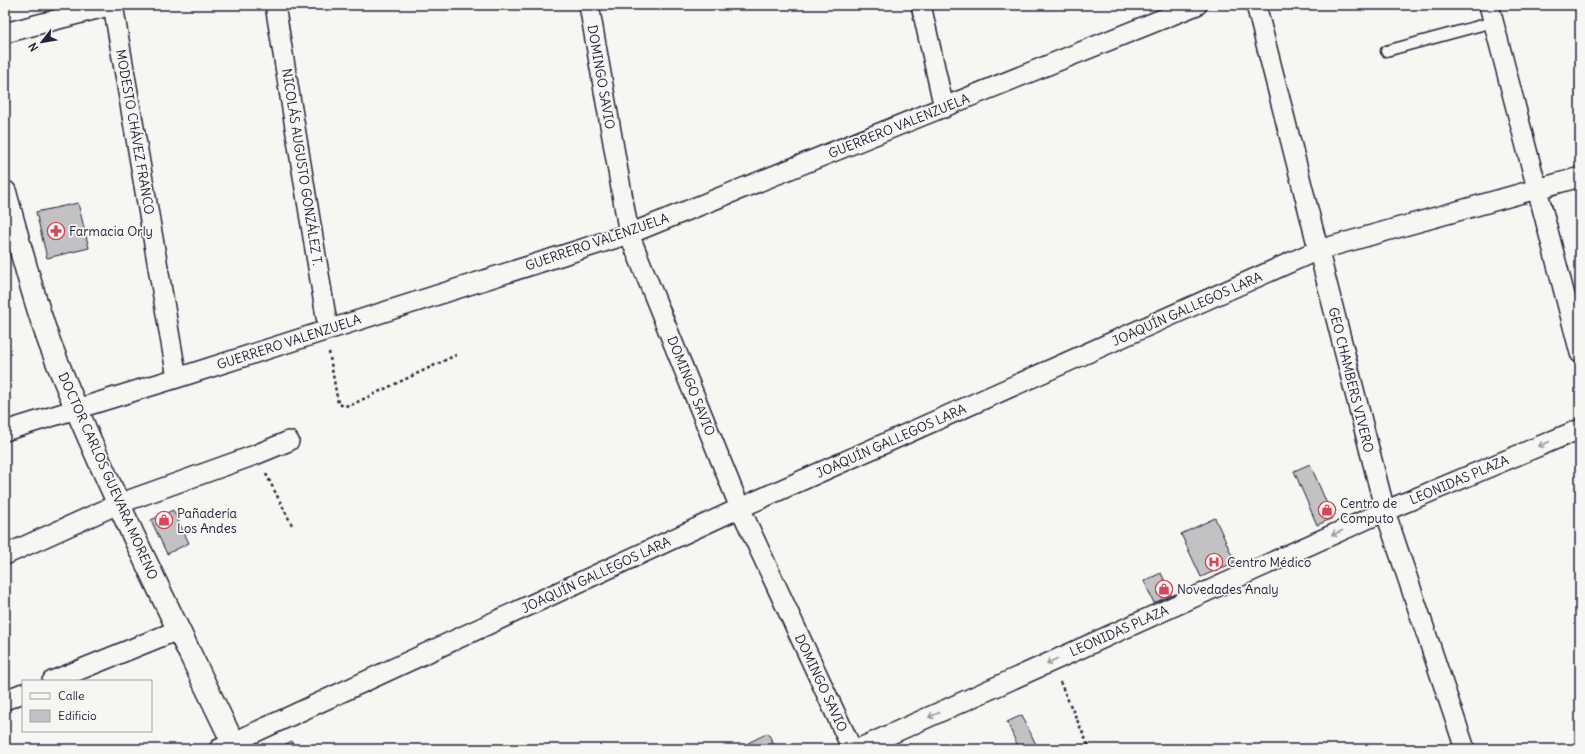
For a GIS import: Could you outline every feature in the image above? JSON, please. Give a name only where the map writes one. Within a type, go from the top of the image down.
[{"type":"street","points":[[5,33],[113,5]]},
{"type":"street","name":"MODESTO CHÁVEZ FRANCO","points":[[113,5],[177,378]]},
{"type":"street","name":"NICOLÁS AUGUSTO GONZÁLEZ T.","points":[[275,5],[326,330]]},
{"type":"street","name":"DOMINGO SAVIO","points":[[589,5],[629,234],[740,508],[852,749]]},
{"type":"street","points":[[921,5],[944,108]]},
{"type":"street","name":"GUERRERO VALENZUELA","points":[[5,431],[177,378],[629,234],[1197,5]]},
{"type":"street","name":"GEO CHAMBERS VIVERO","points":[[1256,5],[1385,511],[1465,749]]},
{"type":"street","points":[[1491,13],[1580,353]]},
{"type":"street","name":"JOAQUÍN GALLEGOS LARA","points":[[230,747],[740,508],[1318,250],[1580,177]]},
{"type":"street","name":"DOCTOR CARLOS GUEVARA MORENO","points":[[5,192],[24,262],[50,342],[118,504],[178,630],[230,747]]},
{"type":"street","name":"LEONIDAS PLAZA","points":[[858,749],[1385,511],[1580,429]]},
{"type":"street","points":[[5,555],[118,504],[255,455],[289,441]]},
{"type":"street","points":[[54,680],[178,630]]},
{"type":"street","points":[[5,700],[22,693]]},
{"type":"lane","points":[[1386,51],[1491,13]]},
{"type":"path","points":[[326,330],[338,403],[343,406],[352,404],[456,355]]},
{"type":"path","points":[[255,455],[294,527]]},
{"type":"path","points":[[1051,662],[1090,749]]},
{"type":"building","points":[[78,203],[89,248],[47,258],[36,212]]},
{"type":"building","points":[[1310,464],[1333,518],[1317,525],[1294,471]]},
{"type":"building","points":[[173,510],[189,543],[167,554],[151,520]]},
{"type":"building","points":[[1215,518],[1235,562],[1201,577],[1181,534]]},
{"type":"building","points":[[1161,573],[1171,595],[1154,603],[1144,581]]},
{"type":"building","points":[[1022,715],[1038,749],[1019,749],[1007,722]]},
{"type":"building","points":[[768,733],[776,749],[751,749],[748,743]]},
{"type":"building","points":[[292,741],[296,749],[275,749]]},
{"type":"place","name":"Farmacia Orly","points":[[56,231]]},
{"type":"place","name":"Centro de Computo","points":[[1327,510]]},
{"type":"place","name":"Pañadería Los Andes","points":[[164,520]]},
{"type":"place","name":"Centro Médico","points":[[1214,562]]},
{"type":"place","name":"Novedades Analy","points":[[1164,589]]}]
